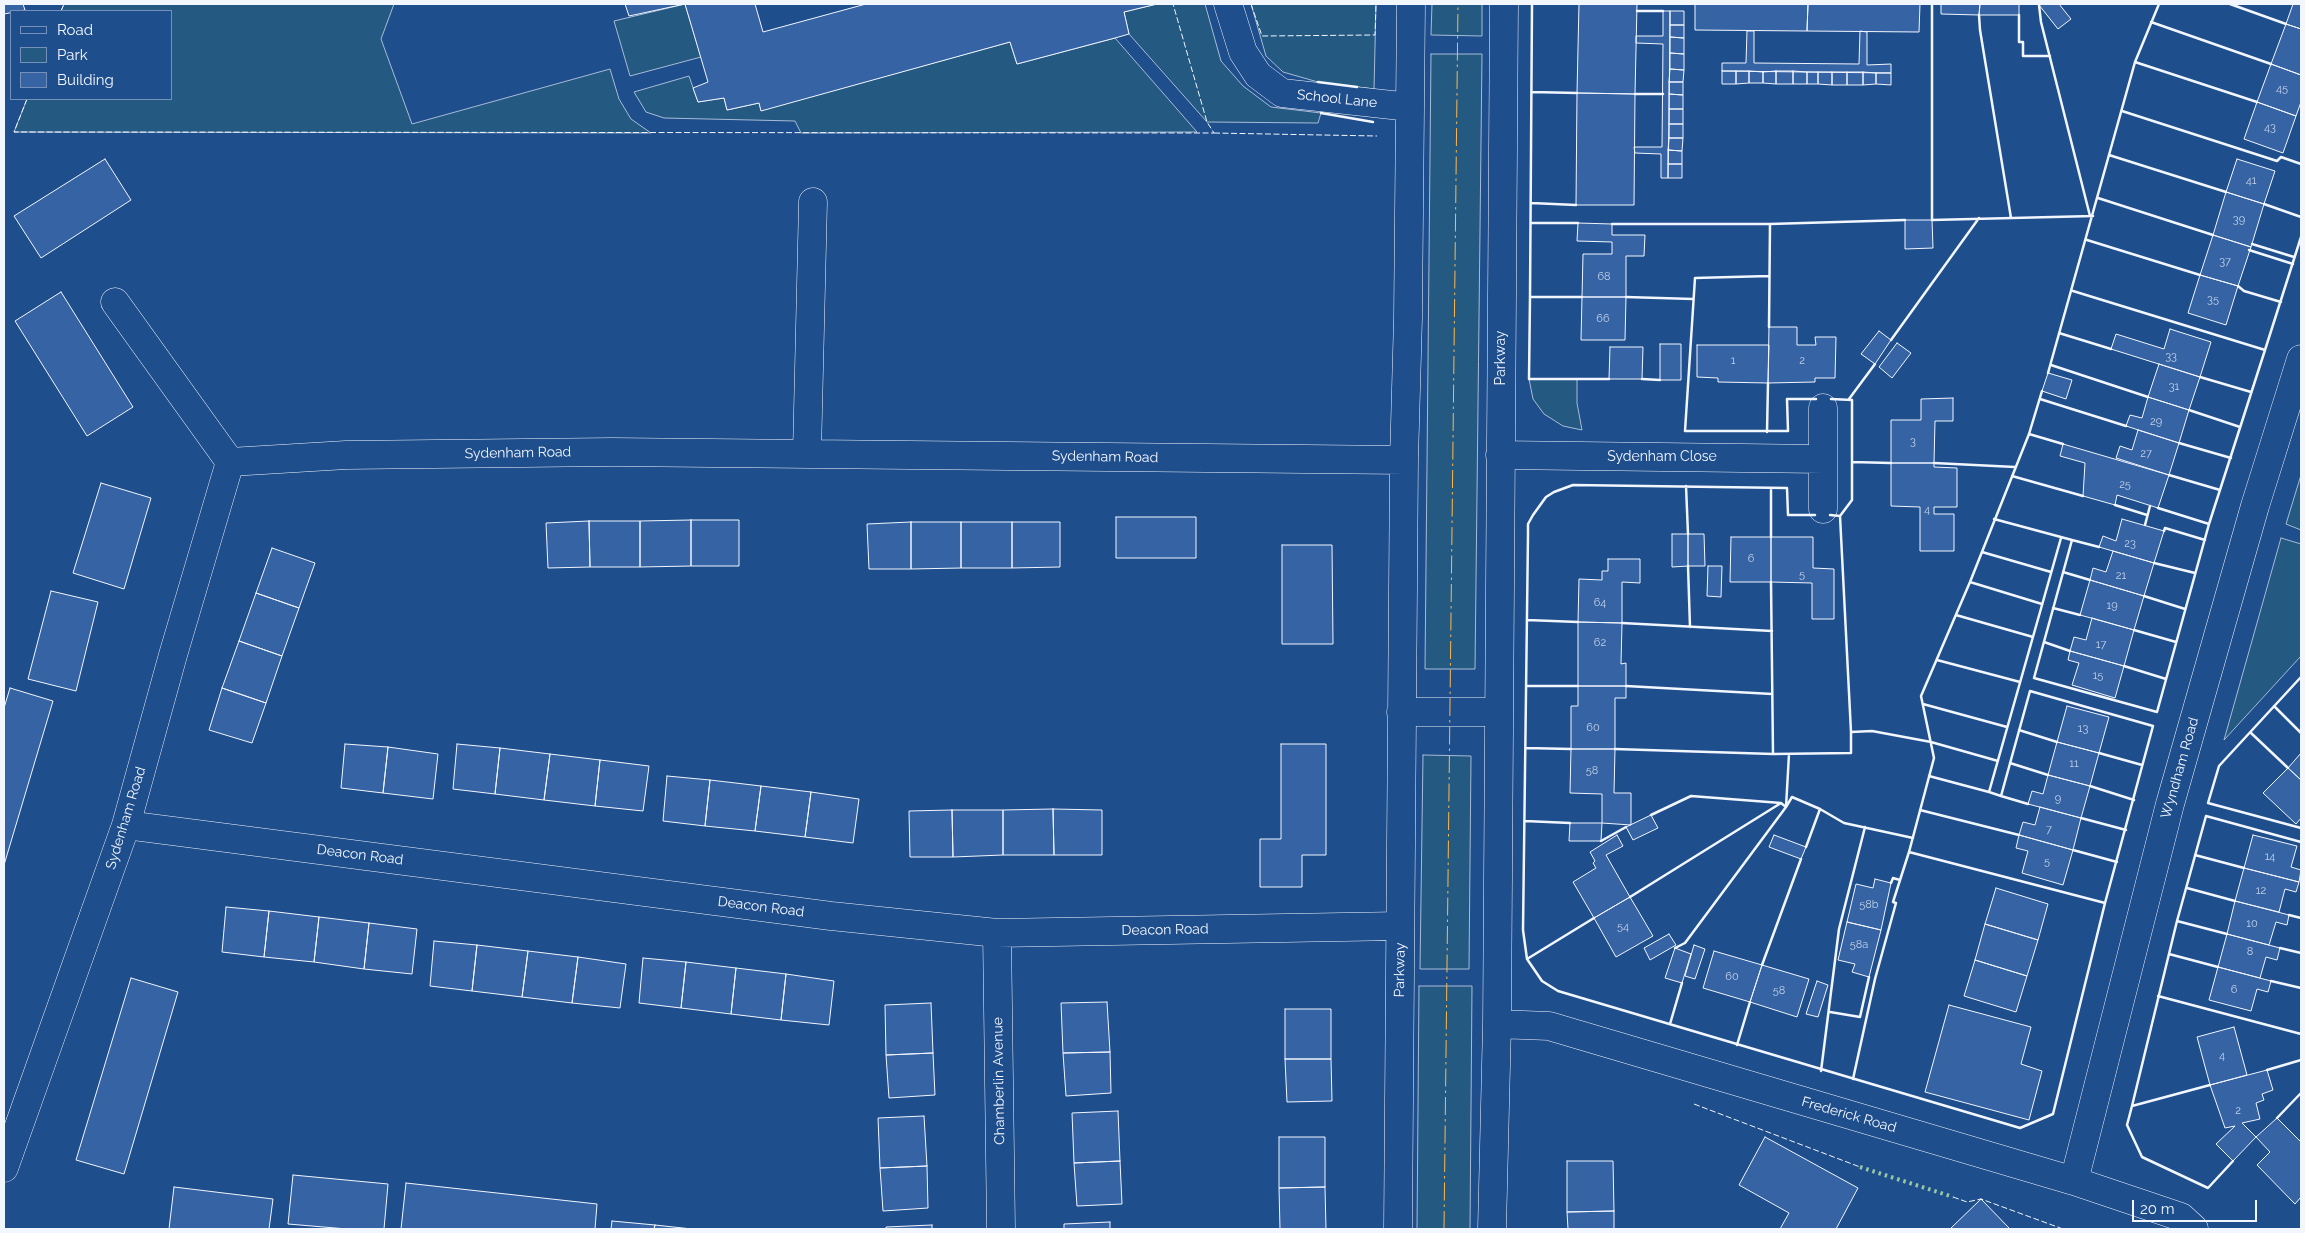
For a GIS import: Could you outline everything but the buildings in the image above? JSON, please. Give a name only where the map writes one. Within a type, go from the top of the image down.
[{"type":"street","name":"School Lane","points":[[1228,4],[1243,52],[1258,75],[1282,93],[1410,107]]},
{"type":"street","name":"Parkway","points":[[1398,1229],[1404,460],[1408,318],[1411,4]]},
{"type":"street","name":"Parkway","points":[[1492,1229],[1497,1024],[1504,4]]},
{"type":"street","points":[[807,453],[813,202]]},
{"type":"street","points":[[115,302],[230,462]]},
{"type":"street","name":"Wyndham Road","points":[[2074,1181],[2170,804],[2255,506],[2301,359]]},
{"type":"street","points":[[1823,408],[1823,509]]},
{"type":"street","name":"Sydenham Road","points":[[4,1168],[126,825],[173,655],[230,462],[346,455],[807,453],[1404,460]]},
{"type":"street","name":"Sydenham Close","points":[[1500,455],[1823,459]]},
{"type":"street","points":[[1402,712],[1499,712]]},
{"type":"street","name":"Deacon Road","points":[[126,825],[831,916],[997,933],[1400,926]]},
{"type":"street","name":"Chamberlin Avenue","points":[[997,933],[1002,1229]]},
{"type":"street","name":"Frederick Road","points":[[1497,1024],[1549,1026],[2074,1181],[2181,1225]]},
{"type":"green space","points":[[64,4],[394,4],[381,39],[412,124],[610,69],[619,99],[631,119],[651,133],[14,132],[27,100],[172,100],[172,10],[61,10]]},
{"type":"green space","points":[[685,4],[701,57],[630,76],[614,21]]},
{"type":"green space","points":[[1157,4],[1205,4],[1221,61],[1243,86],[1271,107],[1321,113],[1318,123],[1207,122],[1129,34],[1124,12]]},
{"type":"green space","points":[[1251,4],[1376,4],[1374,89],[1318,82],[1283,72],[1266,56]]},
{"type":"green space","points":[[1432,4],[1482,4],[1482,36],[1431,35]]},
{"type":"green space","points":[[1115,38],[1197,132],[801,133],[795,121],[664,118],[646,112],[634,92],[689,76],[698,102],[724,98],[727,110],[759,103],[761,110],[1010,42],[1017,64]]},
{"type":"green space","points":[[1431,54],[1482,54],[1475,669],[1425,669]]},
{"type":"green space","points":[[1529,379],[1577,379],[1577,403],[1582,430],[1563,426],[1544,414],[1533,399]]},
{"type":"green space","points":[[2301,475],[2301,530],[2286,524]]},
{"type":"green space","points":[[2281,538],[2301,544],[2301,656],[2224,740]]},
{"type":"green space","points":[[1423,755],[1471,756],[1469,969],[1420,969]]},
{"type":"green space","points":[[1419,986],[1472,986],[1470,1229],[1417,1229]]},
{"type":"hedge","points":[[1860,1167],[1953,1197]]},
{"type":"fence","points":[[61,10],[64,4]]},
{"type":"fence","points":[[27,100],[14,132],[1214,133],[1207,122],[1173,4]]},
{"type":"fence","points":[[1251,4],[1262,36],[1375,35],[1376,4]]},
{"type":"fence","points":[[1214,133],[1377,136]]},
{"type":"fence","points":[[1694,1104],[1860,1167]]},
{"type":"fence","points":[[1953,1197],[1967,1202],[1981,1199],[2063,1229]]},
{"type":"wall","points":[[1532,4],[1530,297],[1582,297]]},
{"type":"wall","points":[[1932,4],[1932,220],[2093,216]]},
{"type":"wall","points":[[2048,373],[2135,62],[2159,4]]},
{"type":"wall","points":[[2230,4],[2286,24]]},
{"type":"wall","points":[[2039,5],[2041,22],[2090,216]]},
{"type":"wall","points":[[1637,11],[1663,11]]},
{"type":"wall","points":[[1979,15],[2011,218]]},
{"type":"wall","points":[[2019,15],[2019,42],[2023,42],[2023,56],[2050,56]]},
{"type":"wall","points":[[2151,22],[2271,64]]},
{"type":"wall","points":[[2135,62],[2257,102]]},
{"type":"wall","points":[[1318,82],[1357,87]]},
{"type":"wall","points":[[1532,92],[1577,93]]},
{"type":"wall","points":[[1635,94],[1663,94]]},
{"type":"wall","points":[[2122,111],[2277,161],[2281,157],[2301,164]]},
{"type":"wall","points":[[1321,113],[1373,122]]},
{"type":"wall","points":[[2109,155],[2226,192]]},
{"type":"wall","points":[[2098,198],[2213,235]]},
{"type":"wall","points":[[1531,203],[1576,205]]},
{"type":"wall","points":[[2264,204],[2301,217]]},
{"type":"wall","points":[[1891,340],[1979,218]]},
{"type":"wall","points":[[1612,224],[1770,224],[1905,220]]},
{"type":"wall","points":[[1531,223],[1578,223]]},
{"type":"wall","points":[[1769,327],[1770,224]]},
{"type":"wall","points":[[2073,291],[2265,350],[2301,237]]},
{"type":"wall","points":[[2087,240],[2200,275]]},
{"type":"wall","points":[[2252,244],[2294,257]]},
{"type":"wall","points":[[2249,250],[2293,264]]},
{"type":"wall","points":[[1769,276],[1695,278],[1685,431],[1788,431],[1787,399],[1816,399]]},
{"type":"wall","points":[[2238,286],[2244,291],[2281,302]]},
{"type":"wall","points":[[1530,297],[1529,379],[1609,379]]},
{"type":"wall","points":[[1626,297],[1693,299]]},
{"type":"wall","points":[[2059,333],[2111,349]]},
{"type":"wall","points":[[2099,547],[2072,540],[2034,678],[2157,712],[2209,524],[2265,350]]},
{"type":"wall","points":[[1849,399],[1875,364]]},
{"type":"wall","points":[[2051,365],[2148,397]]},
{"type":"wall","points":[[2200,377],[2251,392]]},
{"type":"wall","points":[[1642,379],[1660,380]]},
{"type":"wall","points":[[1767,432],[1768,383]]},
{"type":"wall","points":[[1853,1079],[1875,979],[1896,903],[1893,902],[1909,852],[1934,758],[1921,696],[1970,582],[2029,434],[2042,391]]},
{"type":"wall","points":[[1831,399],[1852,400],[1852,500],[1840,516]]},
{"type":"wall","points":[[2040,399],[2126,426]]},
{"type":"wall","points":[[2189,410],[2240,427]]},
{"type":"wall","points":[[2029,434],[2063,444]]},
{"type":"wall","points":[[2179,443],[2231,458]]},
{"type":"wall","points":[[1852,462],[1891,463]]},
{"type":"wall","points":[[1934,463],[2015,467]]},
{"type":"wall","points":[[2169,475],[2220,490]]},
{"type":"wall","points":[[2012,476],[2083,496]]},
{"type":"wall","points":[[1527,959],[1523,930],[1528,524],[1533,515],[1546,497],[1573,485],[1787,488],[1788,515],[1815,515]]},
{"type":"wall","points":[[1686,486],[1688,534]]},
{"type":"wall","points":[[1771,488],[1771,537]]},
{"type":"wall","points":[[2115,505],[2147,515]]},
{"type":"wall","points":[[2145,525],[2150,506]]},
{"type":"wall","points":[[2158,508],[2209,524]]},
{"type":"wall","points":[[1830,515],[1840,516],[1851,732],[1872,731],[1931,742],[1998,761]]},
{"type":"wall","points":[[1994,519],[2072,540]]},
{"type":"wall","points":[[2164,531],[2165,528],[2205,540]]},
{"type":"wall","points":[[1929,776],[1989,792],[2061,538]]},
{"type":"wall","points":[[1982,552],[2051,572]]},
{"type":"wall","points":[[2154,563],[2195,573]]},
{"type":"wall","points":[[1688,566],[1690,627]]},
{"type":"wall","points":[[2063,572],[2090,580]]},
{"type":"wall","points":[[1771,582],[1773,754]]},
{"type":"wall","points":[[1970,582],[2042,604]]},
{"type":"wall","points":[[2144,596],[2185,609]]},
{"type":"wall","points":[[2053,608],[2080,615]]},
{"type":"wall","points":[[1956,615],[2033,637]]},
{"type":"wall","points":[[1527,620],[1578,622]]},
{"type":"wall","points":[[1622,623],[1772,631]]},
{"type":"wall","points":[[2134,630],[2176,642]]},
{"type":"wall","points":[[2044,642],[2070,651]]},
{"type":"wall","points":[[1937,660],[2020,682]]},
{"type":"wall","points":[[2124,666],[2166,679]]},
{"type":"wall","points":[[2301,677],[2219,766],[2208,803],[2301,828]]},
{"type":"wall","points":[[1526,686],[1578,686]]},
{"type":"wall","points":[[1626,686],[1772,694]]},
{"type":"wall","points":[[1909,852],[2105,903],[2153,726],[2030,691],[2001,796],[1989,792]]},
{"type":"wall","points":[[1923,704],[2007,727]]},
{"type":"wall","points":[[2274,706],[2301,733]]},
{"type":"wall","points":[[2019,730],[2057,742]]},
{"type":"wall","points":[[1615,749],[1773,754],[1851,753],[1851,732]]},
{"type":"wall","points":[[2251,733],[2288,768]]},
{"type":"wall","points":[[1526,748],[1571,749]]},
{"type":"wall","points":[[2099,753],[2142,765]]},
{"type":"wall","points":[[1675,948],[1685,943],[1786,807],[1789,754]]},
{"type":"wall","points":[[2010,763],[2048,775]]},
{"type":"wall","points":[[2090,786],[2134,800]]},
{"type":"wall","points":[[1651,815],[1691,796],[1781,803],[1786,807],[1792,797],[1820,809],[1844,823],[1913,838]]},
{"type":"wall","points":[[2001,796],[2028,804]]},
{"type":"wall","points":[[1630,897],[1781,803]]},
{"type":"wall","points":[[1806,847],[1820,809]]},
{"type":"wall","points":[[1920,810],[2019,835]]},
{"type":"wall","points":[[2132,1106],[2177,921],[2206,816],[2301,842]]},
{"type":"wall","points":[[2081,818],[2126,830]]},
{"type":"wall","points":[[1525,821],[1570,823]]},
{"type":"wall","points":[[1601,841],[1626,827]]},
{"type":"wall","points":[[1821,1071],[1839,929],[1865,827]]},
{"type":"wall","points":[[2073,850],[2117,862]]},
{"type":"wall","points":[[2195,855],[2244,868]]},
{"type":"wall","points":[[1762,965],[1801,859]]},
{"type":"wall","points":[[1891,883],[1893,878],[1900,880]]},
{"type":"wall","points":[[2187,888],[2235,901]]},
{"type":"wall","points":[[1594,918],[1527,959],[1542,981],[1558,991],[2020,1128],[2053,1114],[2105,903]]},
{"type":"wall","points":[[2289,915],[2301,918]]},
{"type":"wall","points":[[2177,921],[2227,934]]},
{"type":"wall","points":[[2280,948],[2301,953]]},
{"type":"wall","points":[[2169,954],[2218,967]]},
{"type":"wall","points":[[1830,1012],[1860,1017],[1869,977]]},
{"type":"wall","points":[[2271,981],[2301,988]]},
{"type":"wall","points":[[1670,1024],[1682,983]]},
{"type":"wall","points":[[2158,996],[2301,1034]]},
{"type":"wall","points":[[1737,1045],[1750,1002]]},
{"type":"wall","points":[[2267,1070],[2301,1060]]},
{"type":"wall","points":[[2210,1085],[2132,1106],[2127,1125],[2142,1157],[2208,1188],[2233,1161]]},
{"type":"wall","points":[[2277,1118],[2301,1093]]},
{"type":"power","points":[[1444,1229],[1458,4]]}]
